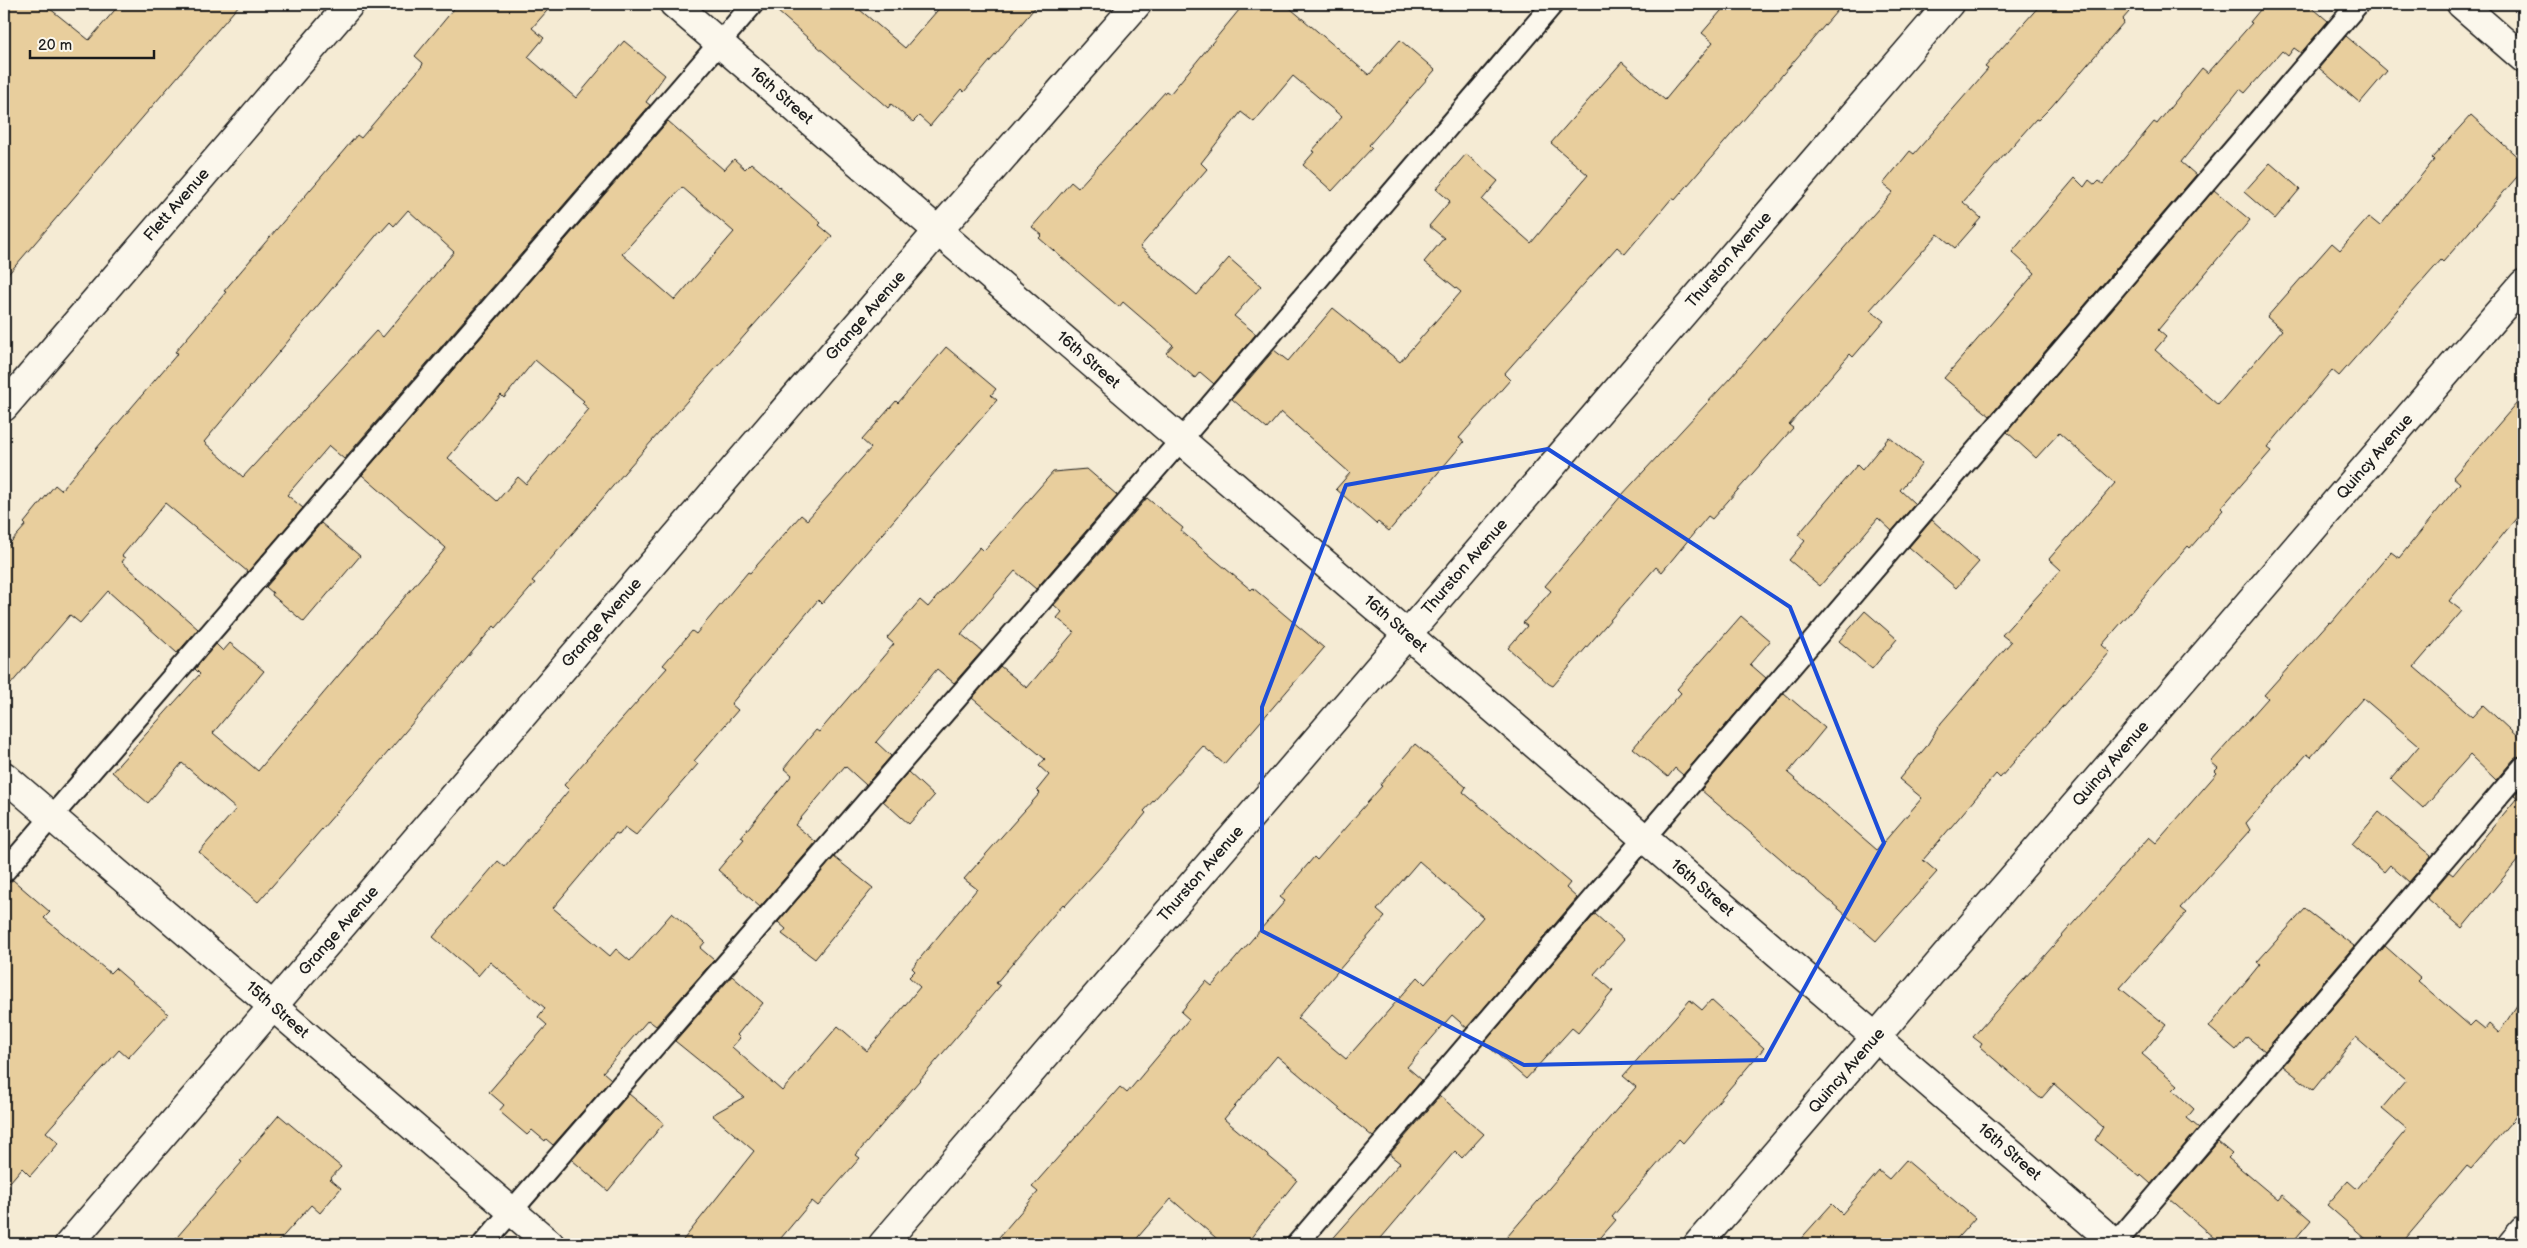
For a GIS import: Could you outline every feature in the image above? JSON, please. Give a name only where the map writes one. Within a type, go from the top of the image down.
[{"type":"street","name":"Flett Avenue","points":[[4,407],[350,4]]},
{"type":"street","name":"16th Street","points":[[674,4],[2116,1244]]},
{"type":"street","name":"Grange Avenue","points":[[69,1244],[938,232],[1137,4]]},
{"type":"street","name":"Thurston Avenue","points":[[884,1244],[1949,4]]},
{"type":"street","points":[[2461,4],[2523,58]]},
{"type":"street","name":"Quincy Avenue","points":[[1698,1244],[2523,284]]},
{"type":"street","name":"15th Street","points":[[4,776],[550,1244]]},
{"type":"street","points":[[2512,1244],[2523,1231]]},
{"type":"lane","points":[[4,872],[50,816],[753,4]]},
{"type":"lane","points":[[483,1244],[1181,440],[1553,4]]},
{"type":"lane","points":[[1297,1244],[2358,4]]},
{"type":"lane","points":[[2116,1244],[2523,767]]},
{"type":"highlighted area","points":[[1548,449],[1790,607],[1884,843],[1765,1060],[1524,1065],[1262,931],[1262,707],[1346,485]]},
{"type":"building","points":[[4,4],[44,4],[89,40],[120,4],[240,4],[4,279]]},
{"type":"building","points":[[458,4],[553,4],[532,28],[544,38],[528,57],[576,98],[624,41],[665,75],[646,102],[650,105],[344,459],[329,446],[287,495],[303,508],[248,572],[165,503],[122,556],[125,558],[122,562],[198,629],[177,653],[108,591],[80,623],[70,615],[4,692],[4,550],[26,525],[24,523],[55,485],[61,490],[178,353],[175,352],[226,292],[224,291],[357,135],[361,138],[422,66],[423,63],[415,56]],"holes":[[[408,210],[454,252],[383,337],[376,331],[243,477],[204,442],[380,231],[390,222],[394,226]]]},
{"type":"building","points":[[769,4],[853,4],[905,48],[943,4],[1038,4],[964,92],[961,89],[930,126],[919,116],[913,122],[891,104],[888,108]]},
{"type":"building","points":[[1244,4],[1285,4],[1369,75],[1400,40],[1435,70],[1369,145],[1372,148],[1332,191],[1303,165],[1314,152],[1312,151],[1342,117],[1293,76],[1254,122],[1241,112],[1201,163],[1207,169],[1140,247],[1197,295],[1229,258],[1261,286],[1234,316],[1256,334],[1214,384],[1200,372],[1195,378],[1166,353],[1173,345],[1123,302],[1119,307],[1039,238],[1042,235],[1032,227],[1071,182],[1078,188],[1166,91],[1170,94]]},
{"type":"building","points":[[1727,4],[1843,4],[1675,200],[1672,198],[1625,254],[1617,247],[1504,374],[1510,380],[1459,438],[1464,442],[1389,531],[1378,522],[1376,524],[1336,489],[1350,473],[1281,412],[1267,429],[1232,399],[1274,350],[1288,361],[1333,308],[1400,362],[1461,292],[1424,262],[1444,238],[1429,226],[1450,201],[1436,189],[1466,154],[1498,181],[1482,200],[1531,243],[1588,175],[1551,143],[1622,62],[1665,100],[1713,42],[1702,33]]},
{"type":"building","points":[[2041,4],[2136,4],[2122,20],[2124,22],[2051,107],[2038,120],[2036,119],[1963,202],[1981,218],[1955,248],[1938,234],[1870,310],[1884,321],[1853,357],[1850,354],[1789,425],[1793,428],[1712,519],[1708,516],[1662,572],[1656,567],[1553,686],[1549,684],[1508,648],[1527,626],[1523,623],[1551,591],[1545,586],[1621,496],[1731,377],[1893,192],[1883,184],[1910,151],[1914,154],[1988,69],[1985,67]]},
{"type":"building","points":[[2265,4],[2308,4],[2328,21],[2301,53],[2294,48],[2288,56],[2282,51],[2245,93],[2240,89],[2181,162],[2196,175],[1990,416],[1944,378],[2035,273],[2012,252],[2075,178],[2084,187],[2089,180],[2095,185],[2099,181],[2103,184],[2154,122],[2157,124],[2202,68],[2208,73],[2252,23],[2250,22]]},
{"type":"building","points":[[2346,36],[2387,71],[2360,103],[2319,68]]},
{"type":"building","points":[[2471,115],[2523,162],[2523,170],[2443,262],[2441,260],[2339,376],[2332,370],[2267,448],[2271,451],[2221,508],[2223,510],[2190,548],[2188,546],[2102,645],[2110,652],[2000,778],[1996,774],[1923,860],[1937,872],[1876,941],[1701,790],[1784,693],[1825,728],[1788,773],[1877,850],[1922,798],[1899,779],[1926,747],[1941,723],[2011,642],[2002,635],[2061,570],[2049,559],[2115,483],[2059,433],[2036,458],[2007,432],[2214,190],[2250,220],[2158,330],[2166,337],[2155,350],[2218,405],[2282,330],[2267,317],[2332,243],[2340,250],[2369,217],[2380,226],[2434,160],[2432,158]]},
{"type":"building","points":[[668,121],[724,170],[734,159],[745,169],[751,163],[821,223],[819,225],[832,236],[630,466],[532,581],[535,583],[496,628],[494,626],[357,789],[258,902],[199,852],[236,809],[182,763],[148,803],[112,772],[200,674],[195,669],[216,644],[223,651],[230,643],[264,671],[213,733],[258,771],[446,548],[362,475]],"holes":[[[682,187],[734,232],[675,300],[622,254]],[[535,360],[584,401],[582,403],[589,409],[526,484],[518,477],[497,501],[448,458],[501,395],[504,398]]]},
{"type":"building","points":[[2270,163],[2300,189],[2275,219],[2244,192]]},
{"type":"building","points":[[946,347],[996,389],[991,395],[997,400],[822,604],[818,600],[731,704],[738,710],[694,761],[698,764],[636,835],[625,827],[619,835],[616,833],[553,908],[610,956],[616,949],[630,961],[672,913],[705,942],[700,948],[714,960],[656,1026],[648,1020],[603,1072],[611,1079],[553,1145],[532,1130],[527,1135],[499,1111],[504,1105],[489,1092],[547,1025],[538,1017],[545,1008],[490,962],[478,976],[433,937],[498,861],[505,867],[569,790],[564,785],[667,668],[663,665],[692,631],[696,634],[748,572],[750,573],[801,515],[807,520],[871,448],[862,440],[896,401],[898,403]]},
{"type":"building","points":[[2523,396],[2523,510],[2449,601],[2462,611],[2414,667],[2472,717],[2483,705],[2523,742],[2523,755],[2514,759],[2496,780],[2470,755],[2423,808],[2391,779],[2419,746],[2363,698],[2311,757],[2307,754],[2246,823],[2250,830],[2180,908],[2186,913],[2120,988],[2166,1025],[2142,1054],[2178,1085],[2173,1090],[2194,1109],[2187,1118],[2199,1128],[2151,1184],[2095,1140],[2103,1127],[2054,1084],[2041,1099],[1980,1047],[1982,1044],[1973,1037],[2149,837],[2156,843],[2217,773],[2215,771],[2218,768],[2211,762],[2268,698],[2264,695],[2329,622],[2331,623],[2391,552],[2399,558],[2460,483],[2453,477]]},
{"type":"building","points":[[1889,437],[1922,464],[1900,490],[1915,504],[1892,531],[1878,518],[1820,586],[1789,560],[1805,541],[1798,535],[1857,465],[1862,470]]},
{"type":"building","points":[[1087,469],[1117,495],[1036,589],[1015,571],[961,634],[982,651],[954,683],[937,669],[876,742],[891,756],[866,785],[845,766],[795,825],[816,842],[760,907],[718,870],[744,839],[741,837],[792,775],[784,768],[816,730],[819,732],[894,644],[887,638],[920,600],[928,607],[980,547],[984,551],[1053,472]]},
{"type":"building","points":[[1147,498],[1183,528],[1181,531],[1324,648],[1224,764],[1203,746],[1144,811],[1146,813],[1114,852],[1065,906],[1063,904],[996,983],[1000,986],[856,1155],[860,1158],[818,1206],[812,1201],[776,1244],[680,1244],[754,1151],[712,1115],[744,1097],[675,1041],[732,976],[763,1003],[737,1035],[740,1038],[732,1047],[782,1091],[838,1026],[867,1051],[920,987],[909,977],[915,971],[912,968],[977,889],[964,879],[1040,793],[1037,790],[1049,775],[1039,766],[1045,759],[972,698],[1000,666],[1027,688],[1074,632],[1057,618],[1062,612],[1054,605]]},
{"type":"building","points":[[1932,520],[1979,562],[1956,588],[1909,547]]},
{"type":"building","points":[[321,523],[360,556],[304,622],[272,595],[273,593],[266,587]]},
{"type":"building","points":[[1865,611],[1897,639],[1872,669],[1839,641]]},
{"type":"building","points":[[1741,616],[1770,641],[1750,664],[1766,678],[1683,775],[1675,768],[1668,777],[1633,748],[1681,693],[1677,689]]},
{"type":"building","points":[[1415,744],[1466,787],[1463,792],[1570,883],[1566,888],[1577,898],[1467,1028],[1452,1015],[1407,1067],[1422,1080],[1373,1137],[1277,1056],[1224,1119],[1297,1180],[1246,1244],[1223,1244],[1171,1199],[1132,1244],[993,1244],[1038,1192],[1032,1187],[1120,1087],[1127,1093],[1189,1019],[1181,1012],[1206,981],[1212,986],[1285,901],[1280,897],[1314,857],[1317,860],[1382,786],[1380,785]],"holes":[[[1419,861],[1483,917],[1425,984],[1418,977],[1346,1059],[1297,1018],[1385,917],[1377,910]]]},
{"type":"building","points":[[908,772],[934,796],[909,824],[883,801]]},
{"type":"building","points":[[2523,785],[2523,854],[2462,928],[2427,898],[2449,872],[2453,875],[2517,798],[2514,796]]},
{"type":"building","points":[[2379,812],[2431,856],[2409,882],[2390,865],[2384,872],[2352,844]]},
{"type":"building","points":[[834,857],[873,888],[815,959],[782,934],[786,929],[778,922]]},
{"type":"building","points":[[13,880],[50,912],[44,918],[110,973],[115,968],[168,1014],[128,1058],[119,1050],[46,1132],[59,1143],[30,1176],[22,1168],[4,1189],[4,884]]},
{"type":"building","points":[[2305,909],[2354,946],[2265,1051],[2247,1037],[2236,1050],[2209,1027],[2260,964],[2257,962]]},
{"type":"building","points":[[1595,914],[1624,940],[1594,974],[1613,991],[1578,1033],[1572,1028],[1526,1079],[1484,1043]]},
{"type":"building","points":[[2385,946],[2421,978],[2418,981],[2470,1026],[2475,1021],[2485,1029],[2489,1024],[2499,1033],[2523,996],[2523,1108],[2471,1169],[2467,1166],[2401,1244],[2372,1244],[2327,1205],[2348,1181],[2357,1189],[2407,1129],[2382,1108],[2406,1080],[2356,1037],[2313,1090],[2283,1066]]},
{"type":"building","points":[[1690,1000],[1702,1010],[1711,1000],[1764,1048],[1683,1143],[1679,1139],[1612,1217],[1616,1220],[1595,1244],[1501,1244],[1636,1087],[1623,1076]]},
{"type":"building","points":[[629,1094],[664,1123],[608,1191],[572,1160]]},
{"type":"building","points":[[1440,1096],[1484,1134],[1462,1158],[1455,1151],[1376,1244],[1328,1244],[1400,1163],[1391,1156],[1391,1153]]},
{"type":"building","points":[[279,1115],[341,1167],[330,1179],[341,1188],[320,1213],[311,1205],[276,1244],[171,1244],[242,1162],[240,1161]]},
{"type":"building","points":[[2218,1142],[2232,1154],[2228,1158],[2278,1200],[2282,1195],[2311,1220],[2291,1244],[2221,1244],[2169,1199]]},
{"type":"building","points":[[1906,1160],[1975,1218],[1952,1244],[1796,1244],[1832,1204],[1842,1214],[1879,1171],[1889,1179]]}]
